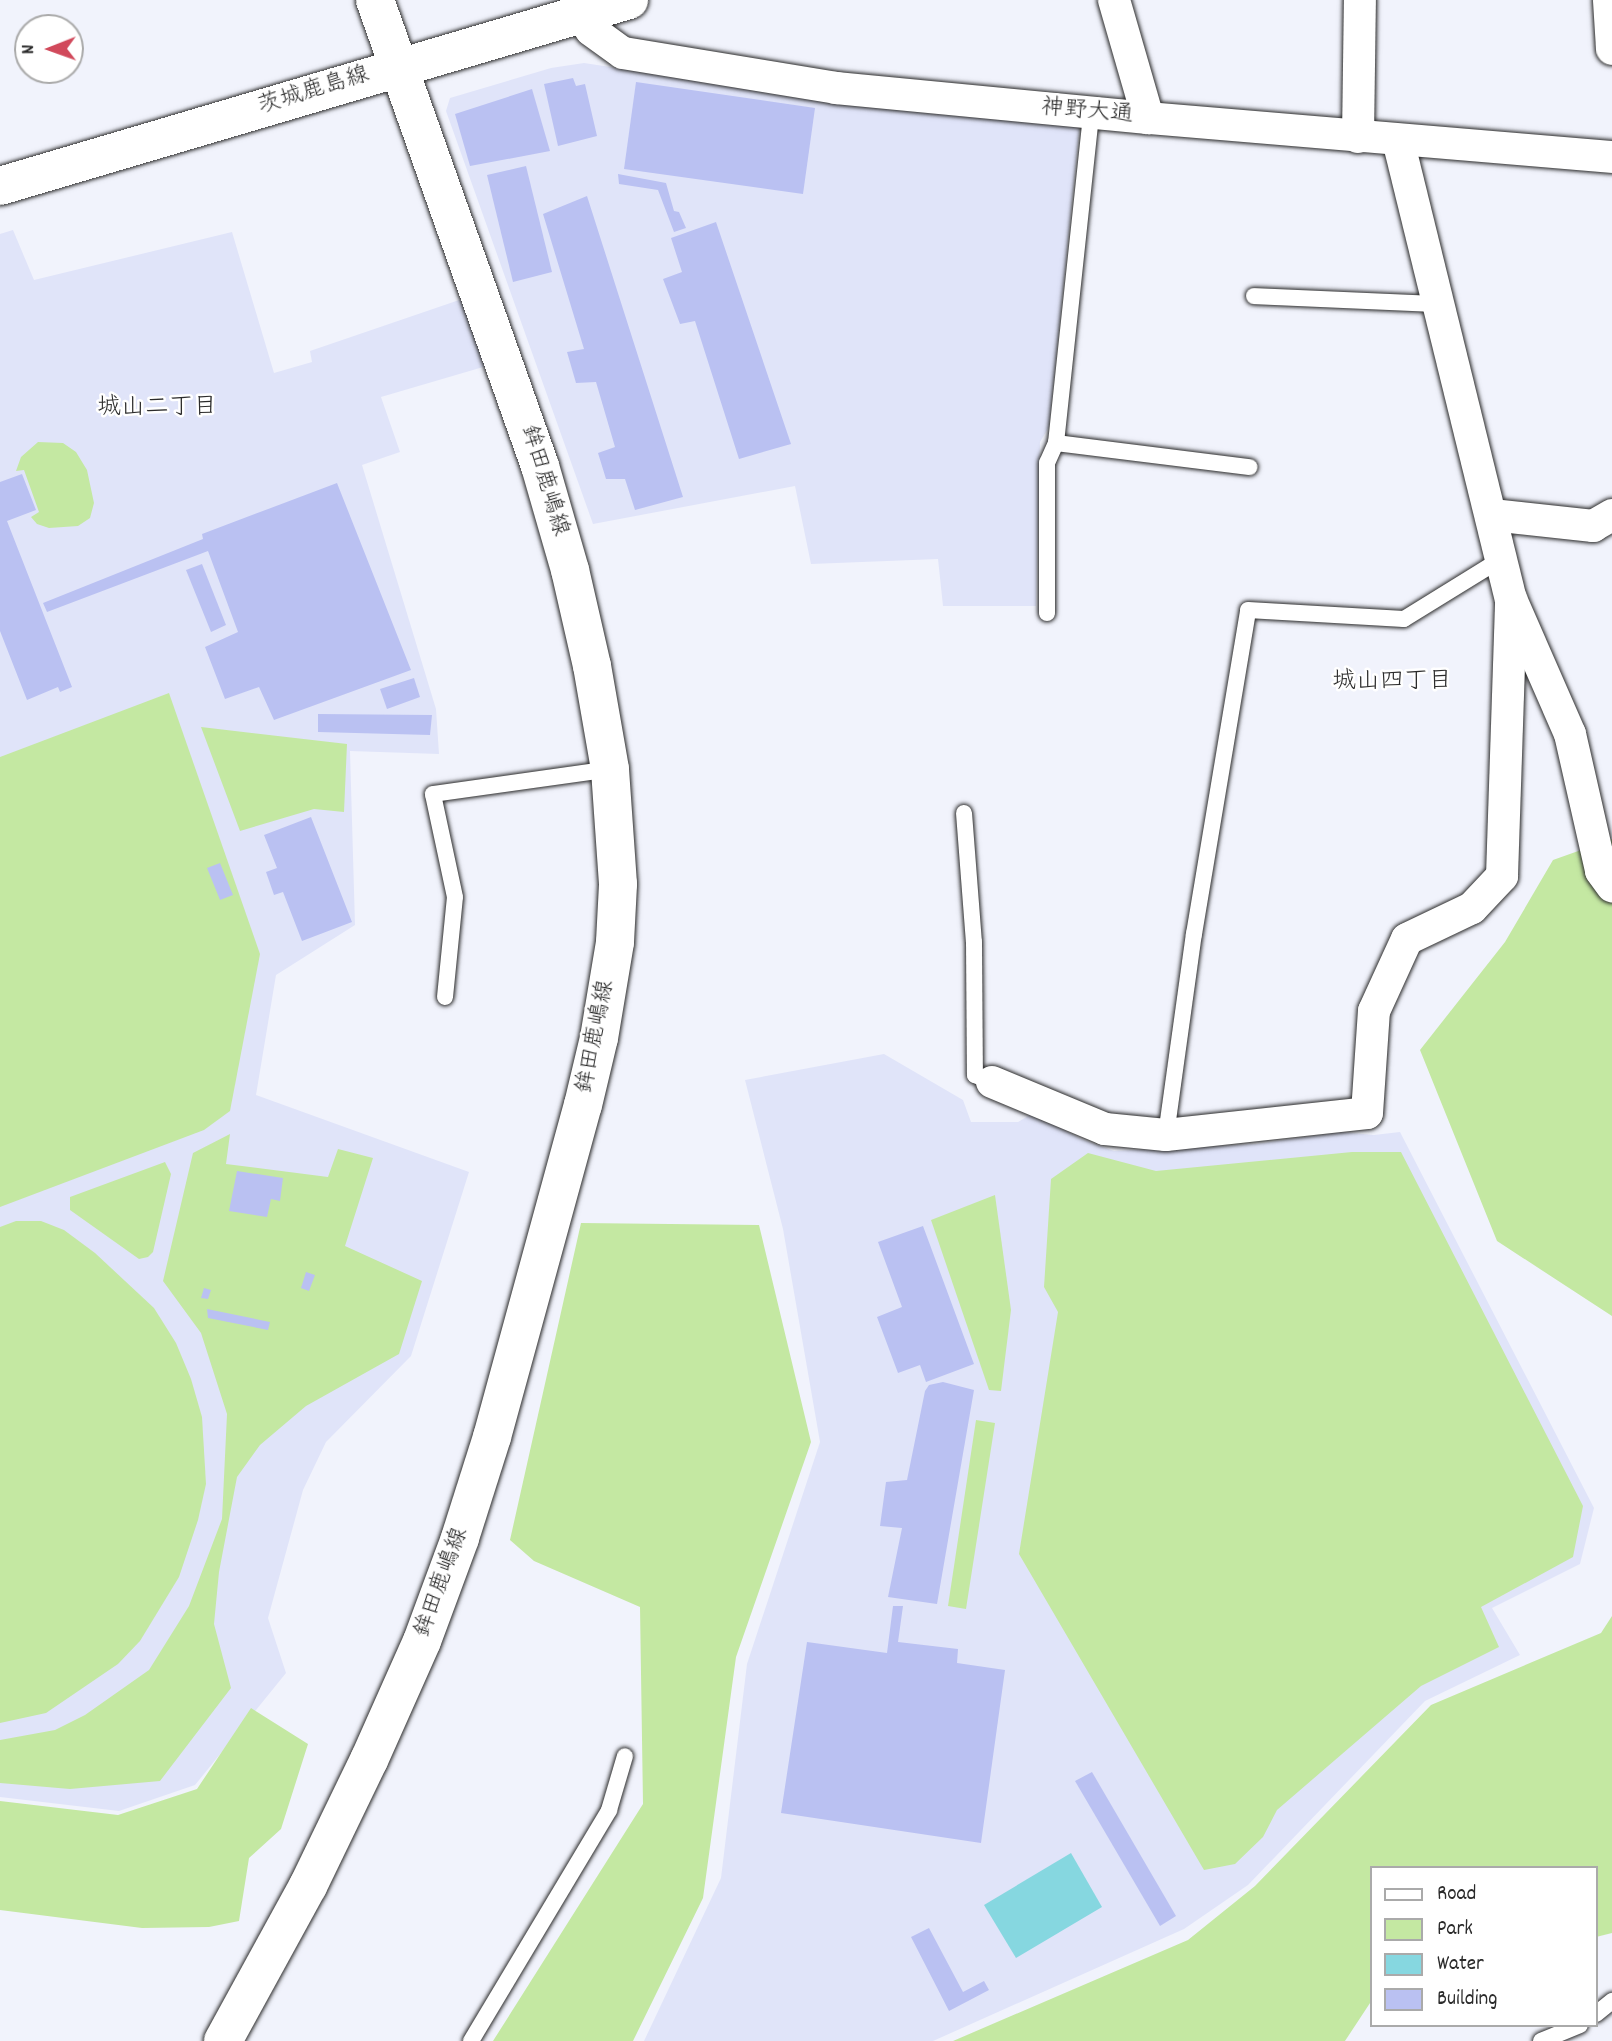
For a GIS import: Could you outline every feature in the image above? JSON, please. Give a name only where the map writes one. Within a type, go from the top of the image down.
[{"type":"main road","name":"鉾田鹿嶋線","points":[[223,2041],[308,1886],[422,1641],[492,1437],[599,1038],[615,942],[618,884],[610,769],[592,666],[570,570],[540,466],[375,0]]},
{"type":"main road","name":"茨城鹿島線","points":[[0,186],[400,66],[578,7],[629,0]]},
{"type":"street","points":[[1114,0],[1148,118]]},
{"type":"street","points":[[1358,137],[1360,0]]},
{"type":"street","points":[[1609,0],[1612,50]]},
{"type":"street","name":"神野大通","points":[[578,7],[605,43],[623,53],[836,88],[1358,137],[1612,157]]},
{"type":"street","points":[[1398,140],[1511,599],[1570,734],[1601,871],[1612,886]]},
{"type":"street","points":[[1492,515],[1593,526],[1612,516]]},
{"type":"street","points":[[992,1082],[1105,1129],[1166,1135],[1367,1113],[1374,1011],[1407,939],[1472,908],[1503,876],[1511,599]]},
{"type":"lane","points":[[1047,613],[1047,463],[1056,443],[1091,113]]},
{"type":"lane","points":[[1254,296],[1439,304]]},
{"type":"lane","points":[[1056,443],[1250,467]]},
{"type":"lane","points":[[1166,1135],[1194,934],[1248,610],[1404,619],[1502,559]]},
{"type":"lane","points":[[445,997],[455,897],[433,794],[610,769]]},
{"type":"lane","points":[[964,813],[974,942],[975,1075],[992,1082]]},
{"type":"lane","points":[[471,2041],[609,1810],[625,1756]]},
{"type":"lane","points":[[1598,2012],[1612,2001]]},
{"type":"lane","points":[[1541,2041],[1575,2027]]},
{"type":"shaded area","points":[[584,63],[817,99],[1080,121],[1049,427],[1040,442],[1036,606],[943,606],[938,559],[811,564],[795,486],[593,524],[446,111],[450,98],[551,68]]},
{"type":"shaded area","points":[[13,230],[34,280],[232,232],[274,373],[312,362],[310,351],[468,297],[490,365],[381,397],[400,452],[362,465],[436,709],[439,754],[350,751],[355,925],[276,975],[256,1095],[469,1172],[411,1356],[326,1442],[303,1490],[268,1618],[286,1673],[195,1785],[119,1811],[0,1797],[0,234]]},
{"type":"shaded area","points":[[884,1054],[963,1100],[971,1122],[1018,1122],[1033,1113],[1081,1139],[1114,1151],[1257,1144],[1340,1132],[1374,1135],[1400,1132],[1594,1508],[1580,1564],[1492,1608],[1520,1655],[1425,1701],[1248,1885],[1184,1929],[933,2041],[644,2041],[721,1878],[747,1664],[820,1442],[783,1229],[745,1080]]},
{"type":"green space","points":[[38,442],[63,443],[76,452],[87,470],[94,503],[90,518],[78,526],[49,528],[37,524],[31,517],[39,512],[24,470],[16,471],[21,457]]},
{"type":"green space","points":[[169,693],[260,954],[230,1111],[204,1130],[0,1207],[0,757]]},
{"type":"green space","points":[[201,727],[347,744],[344,812],[314,809],[240,831]]},
{"type":"green space","points":[[1612,839],[1612,1316],[1497,1241],[1420,1050],[1505,942],[1553,860]]},
{"type":"green space","points":[[230,1134],[226,1164],[328,1177],[338,1149],[373,1158],[345,1246],[422,1281],[399,1354],[306,1406],[260,1445],[237,1477],[219,1572],[214,1624],[231,1688],[160,1781],[70,1789],[0,1783],[0,1740],[55,1730],[85,1715],[149,1670],[189,1606],[222,1519],[227,1414],[201,1333],[163,1281],[193,1153]]},
{"type":"green space","points":[[1352,1152],[1401,1152],[1583,1506],[1573,1557],[1481,1607],[1499,1647],[1421,1686],[1277,1810],[1263,1837],[1235,1864],[1204,1870],[1019,1554],[1058,1312],[1044,1287],[1051,1179],[1088,1153],[1156,1171]]},
{"type":"green space","points":[[165,1162],[171,1174],[153,1252],[148,1257],[139,1259],[70,1210],[70,1197]]},
{"type":"green space","points":[[995,1195],[1011,1310],[1001,1391],[989,1390],[931,1220]]},
{"type":"green space","points":[[16,1221],[41,1221],[64,1230],[95,1253],[154,1308],[176,1343],[191,1379],[202,1417],[206,1484],[198,1520],[179,1577],[140,1641],[118,1664],[46,1713],[0,1723],[0,1227]]},
{"type":"green space","points":[[581,1223],[759,1225],[811,1442],[736,1657],[703,1898],[633,2041],[493,2041],[643,1804],[640,1607],[534,1561],[510,1540]]},
{"type":"green space","points":[[976,1420],[995,1423],[966,1609],[948,1606]]},
{"type":"green space","points":[[1612,1616],[1612,1933],[1598,1936],[1598,1866],[1370,1866],[1370,2003],[1345,2041],[953,2041],[1188,1940],[1255,1886],[1431,1705],[1601,1633]]},
{"type":"green space","points":[[251,1708],[308,1744],[281,1829],[249,1858],[239,1921],[209,1927],[142,1928],[0,1910],[0,1801],[118,1815],[197,1789]]},
{"type":"water","points":[[1071,1853],[1102,1907],[1016,1958],[984,1905]]},
{"type":"building","points":[[573,78],[576,86],[585,84],[597,136],[558,146],[544,84]]},
{"type":"building","points":[[636,82],[815,108],[803,194],[624,169]]},
{"type":"building","points":[[532,89],[550,151],[470,166],[455,114]]},
{"type":"building","points":[[526,166],[552,272],[513,282],[487,175]]},
{"type":"building","points":[[618,174],[666,183],[674,211],[679,212],[686,228],[674,232],[658,190],[619,184]]},
{"type":"building","points":[[587,196],[683,497],[635,510],[625,479],[606,479],[598,453],[615,447],[596,382],[576,383],[567,352],[584,349],[543,214]]},
{"type":"building","points":[[716,222],[791,444],[739,459],[695,321],[680,324],[663,279],[682,272],[671,238]]},
{"type":"building","points":[[22,474],[36,510],[7,521],[72,687],[60,692],[58,687],[27,700],[0,631],[0,482]]},
{"type":"building","points":[[337,483],[411,670],[274,720],[259,687],[225,699],[205,647],[238,632],[208,551],[47,612],[43,603],[203,539],[202,534]]},
{"type":"building","points":[[202,564],[226,625],[211,632],[186,570]]},
{"type":"building","points":[[414,678],[420,697],[387,709],[380,689]]},
{"type":"building","points":[[318,714],[432,715],[430,735],[318,732]]},
{"type":"building","points":[[311,817],[352,922],[302,941],[283,892],[274,895],[266,872],[277,868],[264,835]]},
{"type":"building","points":[[220,863],[233,895],[220,900],[207,868]]},
{"type":"building","points":[[237,1171],[283,1178],[280,1201],[271,1199],[267,1217],[229,1211]]},
{"type":"building","points":[[923,1226],[974,1364],[926,1382],[920,1365],[898,1373],[877,1317],[902,1307],[878,1242]]},
{"type":"building","points":[[306,1272],[315,1275],[309,1291],[301,1288]]},
{"type":"building","points":[[204,1288],[211,1290],[208,1299],[201,1298]]},
{"type":"building","points":[[207,1309],[270,1322],[268,1330],[208,1318]]},
{"type":"building","points":[[943,1382],[974,1390],[937,1604],[888,1597],[902,1528],[880,1526],[886,1482],[907,1480],[925,1391],[929,1385]]},
{"type":"building","points":[[893,1606],[903,1606],[898,1642],[958,1649],[957,1663],[1005,1670],[981,1843],[781,1813],[807,1642],[887,1653]]},
{"type":"building","points":[[1092,1772],[1176,1916],[1160,1926],[1075,1781]]},
{"type":"building","points":[[929,1928],[963,1992],[984,1981],[989,1990],[949,2011],[911,1937]]},
{"type":"district","name":"城山二丁目","points":[[157,409]]},
{"type":"district","name":"城山四丁目","points":[[1392,683]]}]
